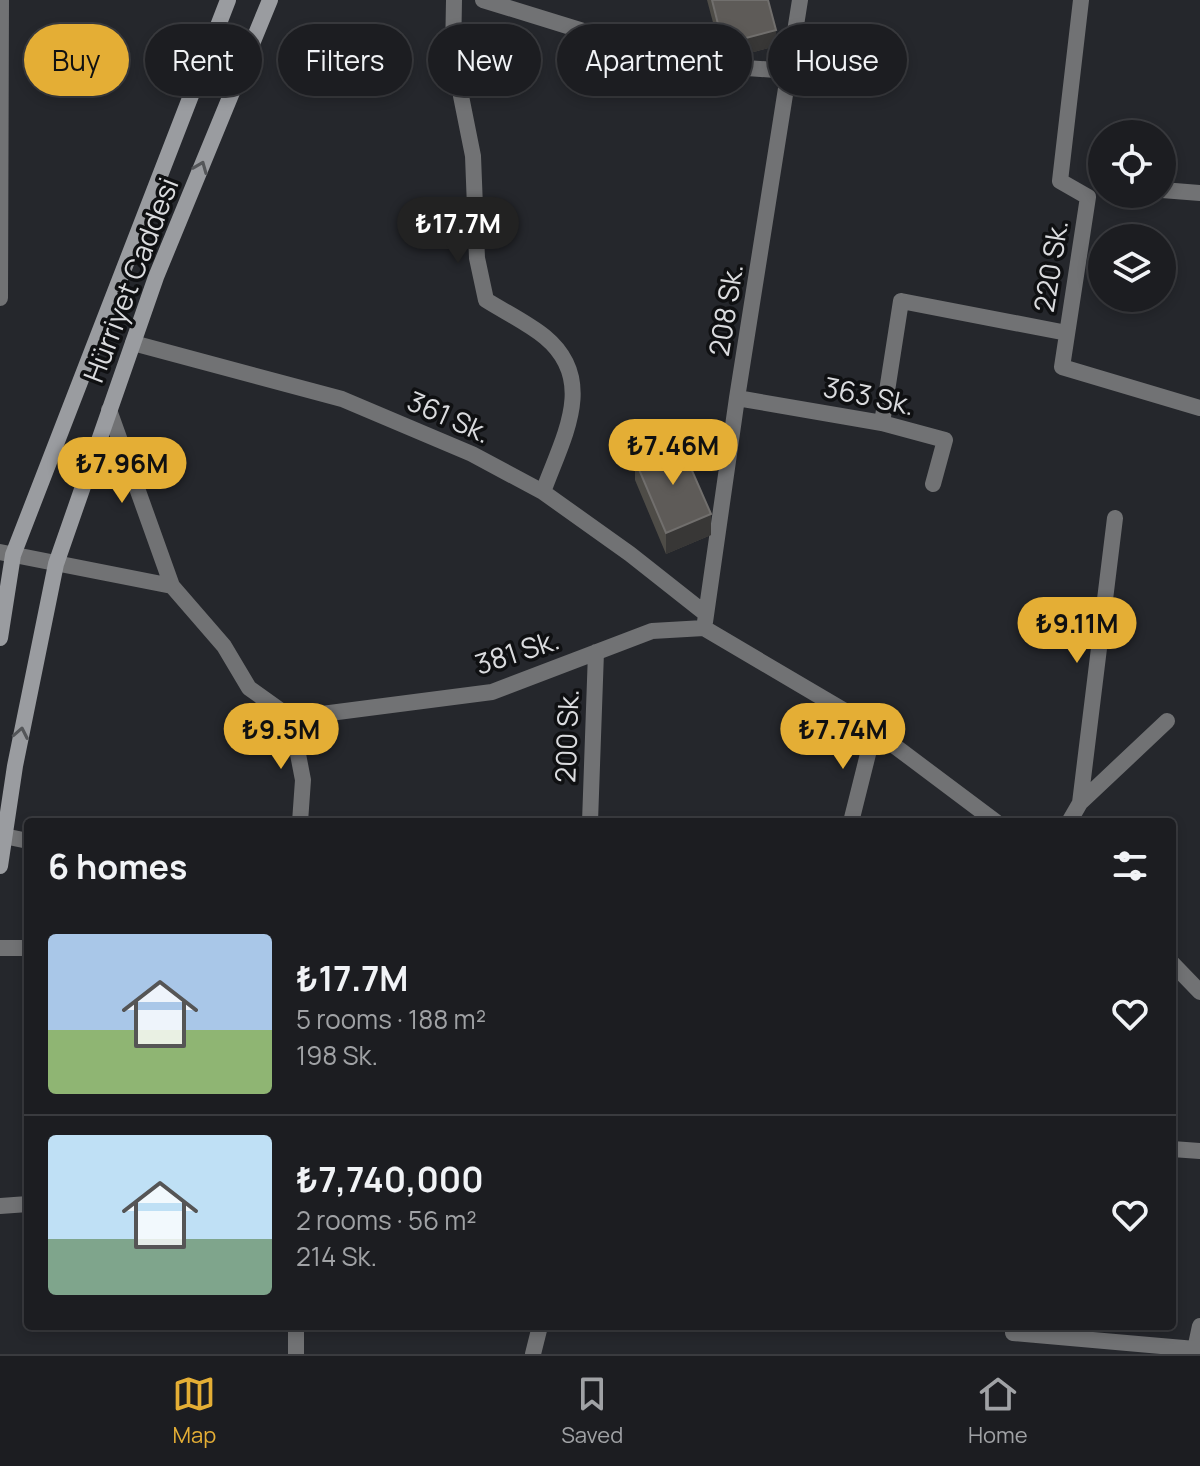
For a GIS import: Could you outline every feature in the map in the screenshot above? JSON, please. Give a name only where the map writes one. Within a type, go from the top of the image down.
[{"type":"main road","name":"Hürriyet Caddesi","points":[[0,638],[7,553],[228,0]]},
{"type":"main road","name":"Hürriyet Caddesi","points":[[0,866],[15,766],[56,564],[156,277],[270,0]]},
{"type":"street","points":[[0,298],[1,0]]},
{"type":"street","points":[[454,0],[453,56],[473,156],[477,258],[486,300],[544,337],[568,362],[574,405],[543,492]]},
{"type":"street","name":"208 Sk.","points":[[796,24],[800,0]]},
{"type":"street","name":"220 Sk.","points":[[1081,0],[1060,181],[1088,192]]},
{"type":"street","points":[[491,2],[690,64],[768,70]]},
{"type":"street","name":"208 Sk.","points":[[705,621],[785,96]]},
{"type":"street","points":[[1176,191],[1200,193]]},
{"type":"street","name":"220 Sk.","points":[[1092,208],[1062,367],[1200,408]]},
{"type":"street","points":[[882,423],[901,301],[1067,333]]},
{"type":"street","name":"361 Sk.","points":[[133,343],[342,399],[472,454],[543,492],[630,554],[705,621]]},
{"type":"street","name":"363 Sk.","points":[[737,398],[882,423],[945,440],[933,484]]},
{"type":"street","points":[[109,410],[172,586],[224,646],[249,688],[291,718],[303,780],[300,818]]},
{"type":"street","points":[[1080,803],[1115,518]]},
{"type":"street","points":[[7,553],[172,586]]},
{"type":"street","points":[[705,621],[874,730],[991,818]]},
{"type":"street","name":"381 Sk.","points":[[291,718],[492,692],[652,631],[705,621]]},
{"type":"street","name":"200 Sk.","points":[[590,818],[596,652]]},
{"type":"street","points":[[1071,818],[1080,803],[1167,721]]},
{"type":"street","points":[[852,818],[874,730]]},
{"type":"street","points":[[4,836],[24,840]]},
{"type":"street","points":[[0,948],[24,948]]},
{"type":"street","points":[[1176,967],[1200,992]]},
{"type":"street","points":[[1176,1149],[1200,1151]]},
{"type":"street","points":[[0,1206],[24,1204]]},
{"type":"street","points":[[1013,1330],[1013,1333],[1194,1352],[1200,1326]]},
{"type":"street","points":[[296,1330],[296,1354]]},
{"type":"street","points":[[533,1354],[539,1330]]},
{"type":"building","points":[[712,0],[768,0],[774,24],[768,24],[768,32],[752,36],[752,24],[718,24]]},
{"type":"building","points":[[679,441],[711,514],[666,533],[635,460]]}]
